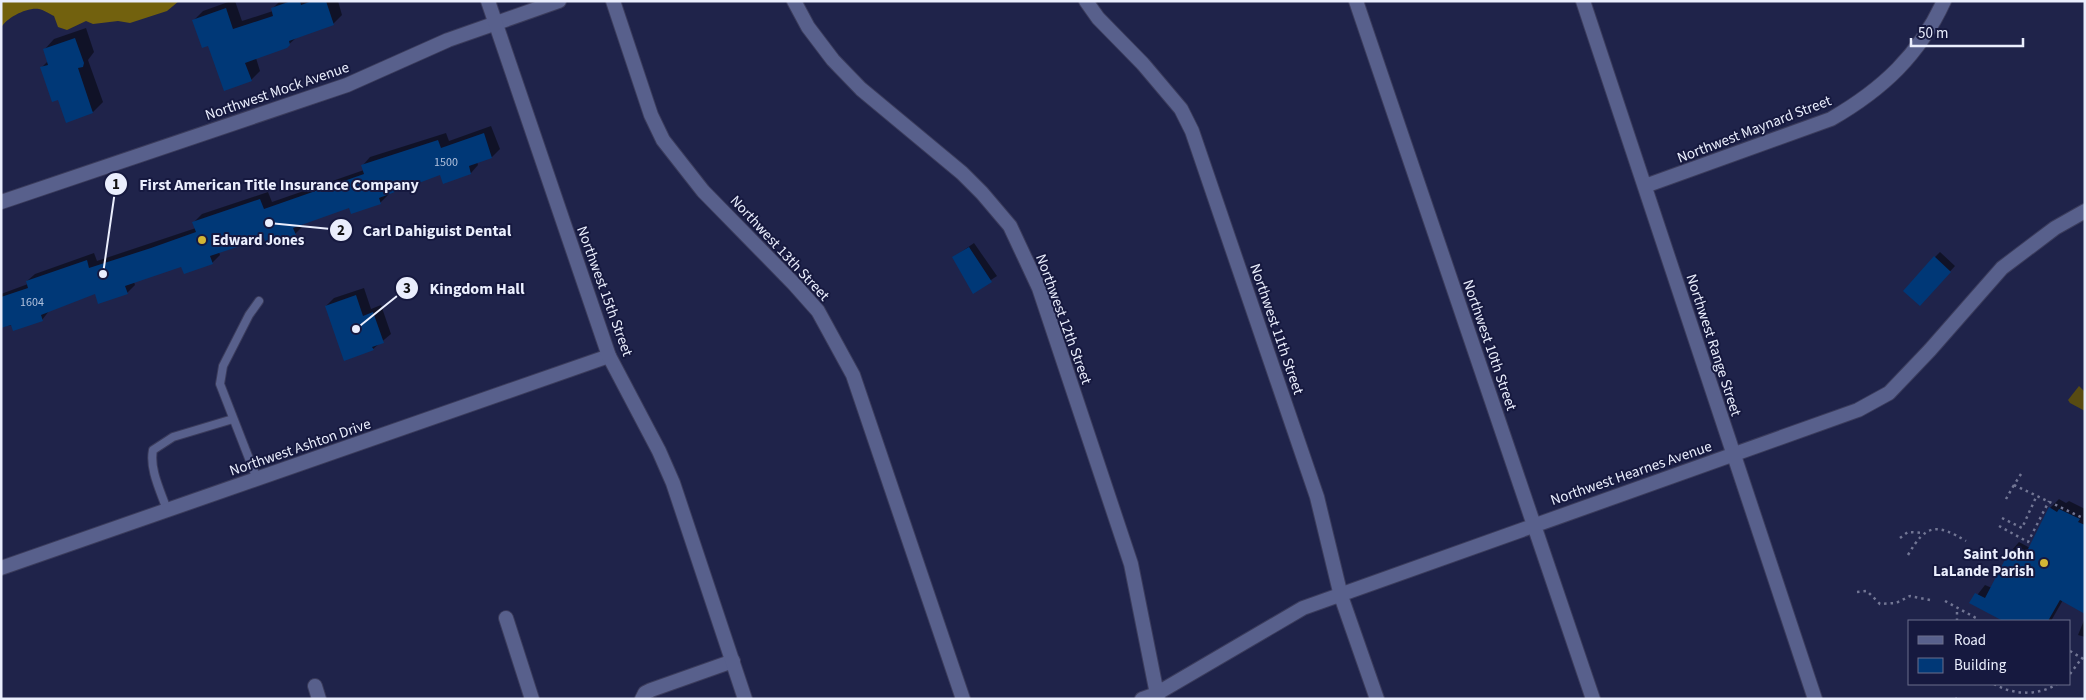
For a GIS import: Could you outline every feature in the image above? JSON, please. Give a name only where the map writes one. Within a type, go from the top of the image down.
[{"type":"street","name":"Northwest 15th Street","points":[[488,1],[609,356],[659,451],[673,484],[746,699]]},
{"type":"street","name":"Northwest Mock Avenue","points":[[1,202],[346,85],[495,23],[559,1]]},
{"type":"street","name":"Northwest 13th Street","points":[[613,1],[652,115],[663,140],[703,191],[818,311],[854,375],[963,699]]},
{"type":"street","name":"Northwest 12th Street","points":[[794,1],[808,27],[833,60],[861,89],[962,173],[1010,226],[1039,288],[1131,564],[1142,610],[1157,696]]},
{"type":"street","name":"Northwest 11th Street","points":[[1086,1],[1098,18],[1143,64],[1181,108],[1192,131],[1317,496],[1341,596],[1378,699]]},
{"type":"street","name":"Northwest 10th Street","points":[[1356,1],[1593,699]]},
{"type":"street","name":"Northwest Range Street","points":[[1583,1],[1815,699]]},
{"type":"street","name":"Northwest Maynard Street","points":[[1646,186],[1832,119],[1859,103],[1887,82],[1912,52],[1931,29],[1944,1]]},
{"type":"street","name":"Northwest Hearnes Avenue","points":[[1142,699],[1157,696],[1276,622],[1303,608],[1858,410],[1889,393],[1930,350],[2002,268],[2055,228],[2085,211]]},
{"type":"street","name":"Northwest Ashton Drive","points":[[1,568],[609,356]]},
{"type":"street","points":[[506,618],[532,699]]},
{"type":"street","points":[[642,699],[645,693],[651,690],[733,661]]},
{"type":"lane","points":[[257,479],[220,384],[222,372],[249,315],[259,301]]},
{"type":"lane","points":[[167,510],[153,468],[151,458],[153,450],[173,437],[233,419]]},
{"type":"path","points":[[2006,499],[2021,474]]},
{"type":"path","points":[[2014,485],[2085,519]]},
{"type":"path","points":[[2002,518],[2022,528],[2037,495]]},
{"type":"path","points":[[1999,526],[2028,542],[2049,501]]},
{"type":"path","points":[[1908,555],[1919,538],[1939,528],[1966,540]]},
{"type":"path","points":[[1900,538],[1908,532],[1926,533]]},
{"type":"path","points":[[1857,592],[1867,591],[1880,604],[1896,603],[1910,596],[1930,600]]},
{"type":"path","points":[[1945,601],[1976,618],[1975,620]]},
{"type":"path","points":[[1957,608],[1957,620]]},
{"type":"path","points":[[2071,652],[2083,659],[2071,673]]},
{"type":"path","points":[[1996,685],[2005,690],[2022,693],[2037,692],[2054,685]]},
{"type":"shaded area","points":[[1,1],[179,1],[167,11],[130,23],[118,21],[93,24],[86,21],[67,30],[58,27],[54,16],[34,9],[23,11],[12,17],[1,28]]},
{"type":"shaded area","points":[[2079,386],[2085,392],[2085,411],[2068,400]]},
{"type":"building","points":[[291,1],[300,1],[301,5],[312,1],[326,1],[334,25],[289,41],[290,45],[287,48],[245,63],[252,81],[224,91],[208,46],[202,48],[192,20],[226,8],[233,29],[273,16],[271,8]]},
{"type":"building","points":[[75,38],[84,63],[83,67],[78,68],[93,113],[66,123],[58,100],[52,102],[40,67],[48,65],[43,49]]},
{"type":"building","points":[[484,133],[492,158],[469,166],[471,174],[443,184],[440,175],[379,198],[381,204],[351,214],[349,208],[293,228],[296,235],[267,246],[264,238],[210,256],[213,264],[184,274],[181,267],[125,286],[128,294],[98,304],[95,294],[41,315],[43,321],[13,331],[11,325],[1,328],[1,297],[28,288],[26,281],[87,260],[89,268],[151,248],[196,232],[192,222],[260,199],[264,209],[364,174],[361,165],[438,140],[441,148]]},
{"type":"building","points":[[969,247],[992,282],[973,294],[952,257]]},
{"type":"building","points":[[1934,256],[1951,272],[1920,306],[1903,291]]},
{"type":"building","points":[[356,295],[363,316],[373,312],[384,343],[372,347],[374,350],[344,361],[325,306]]},
{"type":"building","name":"Saint John LaLande Parish","points":[[2049,507],[2057,512],[2059,509],[2080,519],[2078,522],[2085,525],[2085,614],[2060,600],[2049,620],[2001,620],[1969,603],[1975,593],[1985,598],[2010,550],[2024,557]]},
{"type":"place","name":"Carl Dahiguist Dental","points":[[269,223]]},
{"type":"place","name":"Edward Jones","points":[[202,240]]},
{"type":"place","name":"First American Title Insurance Company","points":[[103,274]]},
{"type":"place","name":"Kingdom Hall","points":[[356,329]]},
{"type":"place","name":"Saint John LaLande Parish","points":[[2044,563]]}]
